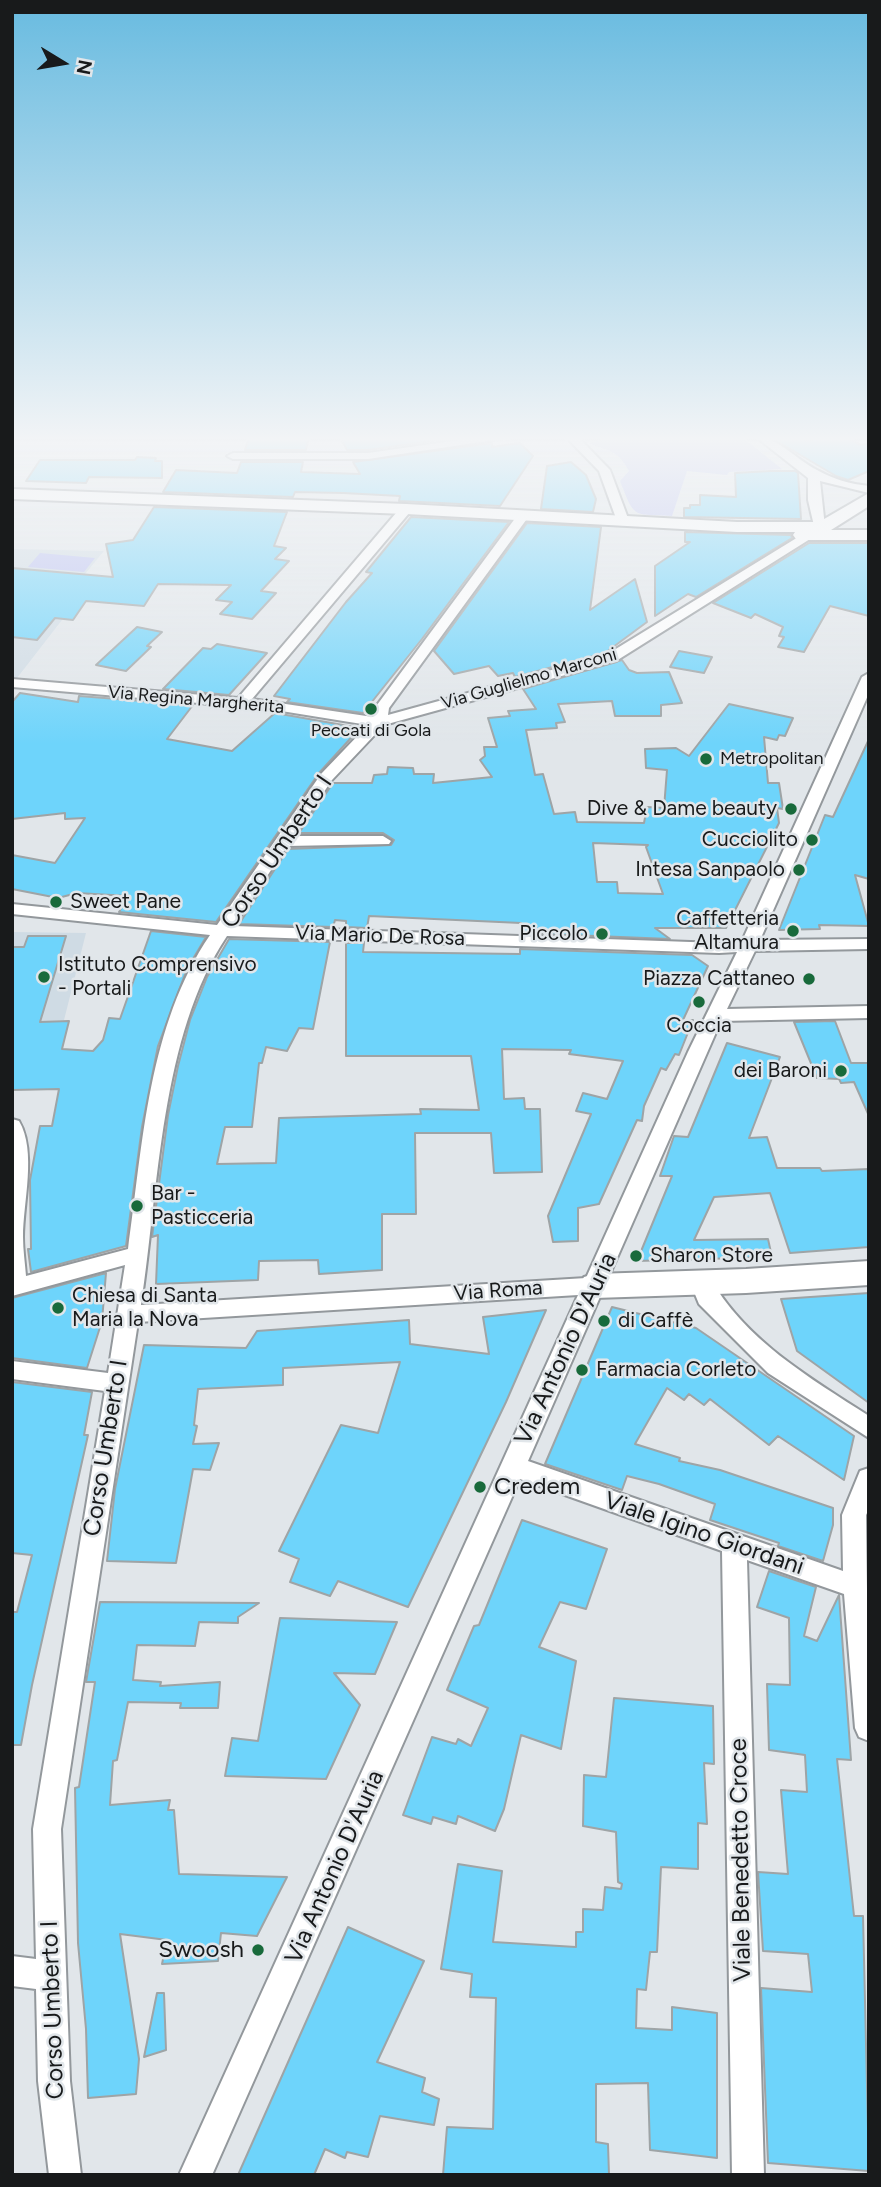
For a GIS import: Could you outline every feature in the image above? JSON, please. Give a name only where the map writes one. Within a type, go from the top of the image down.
[{"type":"street","points":[[242,702],[380,539]]},
{"type":"street","points":[[372,730],[382,708],[506,539]]},
{"type":"street","name":"Via Guglielmo Marconi","points":[[372,730],[611,658],[672,622],[792,539]]},
{"type":"street","name":"Via Antonio D'Auria","points":[[195,2175],[394,1736],[713,1016],[861,712],[869,677]]},
{"type":"street","name":"Via Regina Margherita","points":[[12,683],[242,702],[372,730]]},
{"type":"street","name":"Corso Umberto I","points":[[65,2175],[54,2081],[47,1829],[138,1254],[159,1098],[181,1007],[205,958],[326,777],[372,730]]},
{"type":"street","points":[[283,841],[383,841]]},
{"type":"street","name":"Via Mario De Rosa","points":[[12,909],[172,928],[223,931],[706,948],[869,944]]},
{"type":"street","points":[[713,1016],[869,1012]]},
{"type":"street","points":[[12,1126],[18,1146],[12,1238],[14,1287],[138,1254]]},
{"type":"street","name":"Via Roma","points":[[127,1314],[595,1286],[869,1273]]},
{"type":"street","points":[[701,1282],[707,1298],[776,1367],[869,1428]]},
{"type":"street","points":[[12,1370],[117,1382]]},
{"type":"street","name":"Viale Igino Giordani","points":[[512,1466],[856,1587]]},
{"type":"street","points":[[869,1478],[854,1515],[856,1587],[869,1728]]},
{"type":"street","name":"Viale Benedetto Croce","points":[[734,1545],[748,2175]]},
{"type":"street","points":[[12,1971],[51,1976]]},
{"type":"shaded area","points":[[12,549],[104,551],[85,574],[91,575],[62,620],[17,678],[12,678]]},
{"type":"shaded area","points":[[40,553],[95,558],[84,572],[28,567]]},
{"type":"shaded area","name":"Istituto Comprensivo - Portali","points":[[12,932],[86,933],[64,1020],[54,1021],[46,1047],[12,1045]]},
{"type":"building","points":[[277,539],[274,546],[286,548],[275,559],[289,561],[261,591],[276,593],[252,619],[220,614],[232,602],[216,600],[231,585],[158,584],[144,606],[86,601],[73,620],[55,618],[37,640],[12,637],[12,568],[113,577],[106,544],[133,540]]},
{"type":"building","points":[[393,539],[496,539],[363,713],[287,702],[290,699],[274,696],[346,602],[372,573],[366,572]]},
{"type":"building","points":[[515,539],[599,539],[590,610],[635,579],[647,622],[605,653],[515,677],[513,673],[498,676],[489,666],[454,674],[434,651]]},
{"type":"building","points":[[685,539],[790,539],[696,597],[688,594],[655,616],[655,566],[690,542],[685,542]]},
{"type":"building","points":[[809,543],[869,543],[869,616],[830,606],[804,652],[778,647],[784,637],[779,636],[783,627],[755,614],[751,618],[713,603]]},
{"type":"building","points":[[137,627],[162,632],[126,671],[96,665]]},
{"type":"building","points":[[217,644],[267,653],[229,695],[163,689],[203,648],[211,649]]},
{"type":"building","points":[[679,651],[712,657],[704,673],[670,667]]},
{"type":"building","points":[[622,660],[629,670],[637,673],[669,672],[682,703],[661,705],[661,716],[615,716],[612,701],[558,704],[565,722],[556,723],[557,728],[526,730],[535,775],[543,774],[554,814],[575,812],[577,822],[644,823],[647,807],[664,808],[667,770],[646,768],[645,749],[676,748],[689,756],[729,704],[793,718],[785,736],[779,735],[777,740],[764,737],[768,783],[779,783],[783,809],[777,808],[779,823],[726,928],[655,928],[670,939],[521,933],[521,923],[369,916],[367,928],[346,927],[346,921],[335,920],[333,927],[239,924],[288,849],[391,845],[394,840],[383,833],[299,833],[333,783],[372,783],[374,775],[387,774],[388,767],[413,768],[414,774],[434,774],[433,783],[492,777],[480,760],[485,756],[484,747],[497,747],[488,718],[510,716],[508,711],[536,709],[523,689]],"holes":[[[593,843],[648,845],[646,847],[663,894],[618,893],[617,882],[597,882]]]},
{"type":"building","points":[[20,693],[78,702],[79,696],[193,705],[167,739],[232,751],[275,713],[360,728],[319,773],[216,922],[157,916],[119,912],[128,896],[77,893],[58,898],[12,889],[12,855],[55,863],[85,818],[65,819],[65,813],[12,819],[12,702]]},
{"type":"building","points":[[869,739],[869,879],[855,875],[869,926],[819,925],[820,929],[779,930],[825,815],[833,817]]},
{"type":"building","points":[[151,931],[206,937],[187,969],[158,1046],[142,1127],[126,1246],[31,1272],[28,1249],[31,1249],[30,1180],[40,1126],[52,1126],[59,1089],[12,1090],[12,947],[24,947],[28,936],[66,936],[40,1022],[69,1021],[62,1049],[93,1051],[103,1040],[109,1018],[120,1019]]},
{"type":"building","points":[[229,939],[330,942],[313,1029],[299,1028],[287,1051],[266,1047],[262,1063],[259,1063],[252,1127],[225,1127],[217,1164],[276,1163],[279,1118],[421,1114],[420,1109],[479,1110],[471,1056],[346,1056],[346,943],[364,943],[363,952],[520,954],[520,949],[692,955],[708,966],[683,1020],[693,1020],[679,1055],[675,1054],[666,1070],[661,1068],[644,1106],[642,1121],[637,1120],[599,1204],[578,1208],[578,1241],[553,1242],[548,1216],[591,1114],[576,1111],[583,1093],[607,1099],[623,1061],[569,1054],[571,1050],[502,1049],[504,1099],[524,1098],[525,1109],[540,1109],[542,1172],[494,1173],[491,1133],[415,1133],[416,1214],[382,1214],[382,1270],[319,1274],[318,1260],[259,1261],[258,1280],[156,1284],[158,1235],[152,1237],[168,1115],[178,1066],[190,1020],[207,977]]},
{"type":"building","name":"dei Baroni","points":[[835,1021],[851,1063],[869,1063],[869,1116],[854,1082],[841,1083],[839,1079],[817,1078],[794,1022]]},
{"type":"building","points":[[727,1043],[780,1057],[749,1138],[767,1137],[777,1168],[820,1168],[822,1171],[869,1169],[869,1247],[790,1253],[770,1193],[714,1197],[694,1240],[768,1239],[772,1257],[637,1261],[672,1176],[660,1176],[674,1136],[688,1137]]},
{"type":"building","name":"Chiesa di Santa Maria la Nova","points":[[106,1273],[102,1321],[87,1368],[12,1358],[12,1298]]},
{"type":"building","points":[[869,1293],[869,1403],[797,1351],[781,1299]]},
{"type":"building","points":[[612,1307],[696,1328],[854,1436],[844,1480],[778,1436],[769,1445],[710,1399],[704,1405],[689,1394],[684,1400],[667,1388],[635,1444],[680,1458],[679,1461],[720,1470],[833,1508],[833,1525],[823,1561],[710,1520],[715,1504],[659,1484],[627,1476],[622,1490],[545,1464]]},
{"type":"building","points":[[546,1310],[506,1402],[408,1607],[338,1581],[330,1596],[290,1582],[299,1559],[279,1551],[341,1425],[378,1433],[400,1362],[283,1368],[283,1385],[198,1389],[194,1425],[197,1426],[193,1444],[219,1443],[210,1470],[193,1469],[176,1563],[107,1561],[115,1489],[144,1345],[246,1348],[257,1331],[409,1320],[410,1344],[489,1354],[483,1317]]},
{"type":"building","points":[[12,1382],[92,1392],[84,1435],[88,1435],[21,1745],[12,1745],[12,1612],[17,1612],[32,1555],[12,1553]]},
{"type":"building","points":[[522,1520],[607,1549],[586,1609],[560,1602],[539,1647],[576,1661],[561,1749],[521,1735],[504,1809],[495,1831],[458,1816],[456,1824],[433,1817],[431,1824],[403,1815],[432,1737],[456,1744],[458,1739],[471,1746],[488,1708],[447,1690],[474,1626],[479,1625]]},
{"type":"building","points":[[769,1571],[816,1587],[804,1636],[817,1641],[839,1595],[851,1760],[837,1759],[854,1916],[863,1916],[869,2171],[768,2163],[761,1988],[812,1992],[808,1954],[763,1951],[758,1872],[788,1874],[781,1790],[807,1792],[805,1755],[769,1750],[767,1684],[790,1685],[789,1618],[757,1607]]},
{"type":"building","points":[[100,1602],[259,1603],[238,1617],[238,1623],[199,1622],[195,1646],[137,1645],[133,1680],[161,1682],[160,1686],[220,1682],[218,1708],[180,1708],[181,1703],[128,1702],[117,1760],[113,1761],[110,1805],[170,1800],[168,1810],[174,1810],[179,1874],[287,1877],[257,1936],[221,1933],[218,1961],[162,1964],[167,1940],[120,1934],[139,2059],[136,2094],[88,2098],[86,2029],[78,1943],[75,1788],[79,1787],[95,1682],[86,1682]]},
{"type":"building","points":[[280,1618],[397,1622],[375,1674],[334,1673],[360,1705],[326,1779],[225,1776],[232,1738],[258,1741]]},
{"type":"building","points":[[614,1698],[713,1706],[714,1764],[704,1763],[707,1824],[698,1823],[698,1869],[661,1867],[657,1952],[650,1952],[646,1990],[637,1989],[636,2028],[672,2030],[672,2007],[717,2013],[717,2158],[650,2150],[648,2083],[596,2084],[596,2142],[608,2144],[609,2175],[443,2175],[447,2127],[493,2129],[496,1998],[470,1997],[472,1974],[441,1969],[458,1864],[502,1871],[493,1942],[576,1947],[576,1932],[583,1932],[583,1909],[603,1910],[605,1887],[621,1889],[622,1884],[618,1882],[616,1832],[583,1826],[584,1775],[606,1777]]},
{"type":"building","points":[[348,1927],[424,1961],[377,2062],[425,2078],[422,2092],[439,2099],[434,2125],[380,2116],[368,2157],[347,2152],[345,2158],[325,2149],[314,2175],[238,2175]]},
{"type":"building","points":[[157,1993],[164,1993],[166,2050],[144,2057]]},
{"type":"place","name":"Peccati di Gola","points":[[371,709]]},
{"type":"place","name":"Metropolitan","points":[[706,759]]},
{"type":"place","name":"Dive & Dame beauty","points":[[791,809]]},
{"type":"place","name":"Cucciolito","points":[[812,840]]},
{"type":"place","name":"Intesa Sanpaolo","points":[[799,870]]},
{"type":"place","name":"Sweet Pane","points":[[56,902]]},
{"type":"place","name":"Caffetteria Altamura","points":[[793,931]]},
{"type":"place","name":"Piccolo","points":[[602,934]]},
{"type":"place","name":"Istituto Comprensivo - Portali","points":[[44,977]]},
{"type":"place","name":"Piazza Cattaneo","points":[[809,979]]},
{"type":"place","name":"Coccia","points":[[699,1002]]},
{"type":"place","name":"dei Baroni","points":[[841,1071]]},
{"type":"place","name":"Bar - Pasticceria","points":[[137,1206]]},
{"type":"place","name":"Sharon Store","points":[[636,1256]]},
{"type":"place","name":"Chiesa di Santa Maria la Nova","points":[[58,1308]]},
{"type":"place","name":"di Caffè","points":[[604,1321]]},
{"type":"place","name":"Farmacia Corleto","points":[[582,1370]]},
{"type":"place","name":"Credem","points":[[480,1487]]},
{"type":"place","name":"Swoosh","points":[[258,1950]]}]
